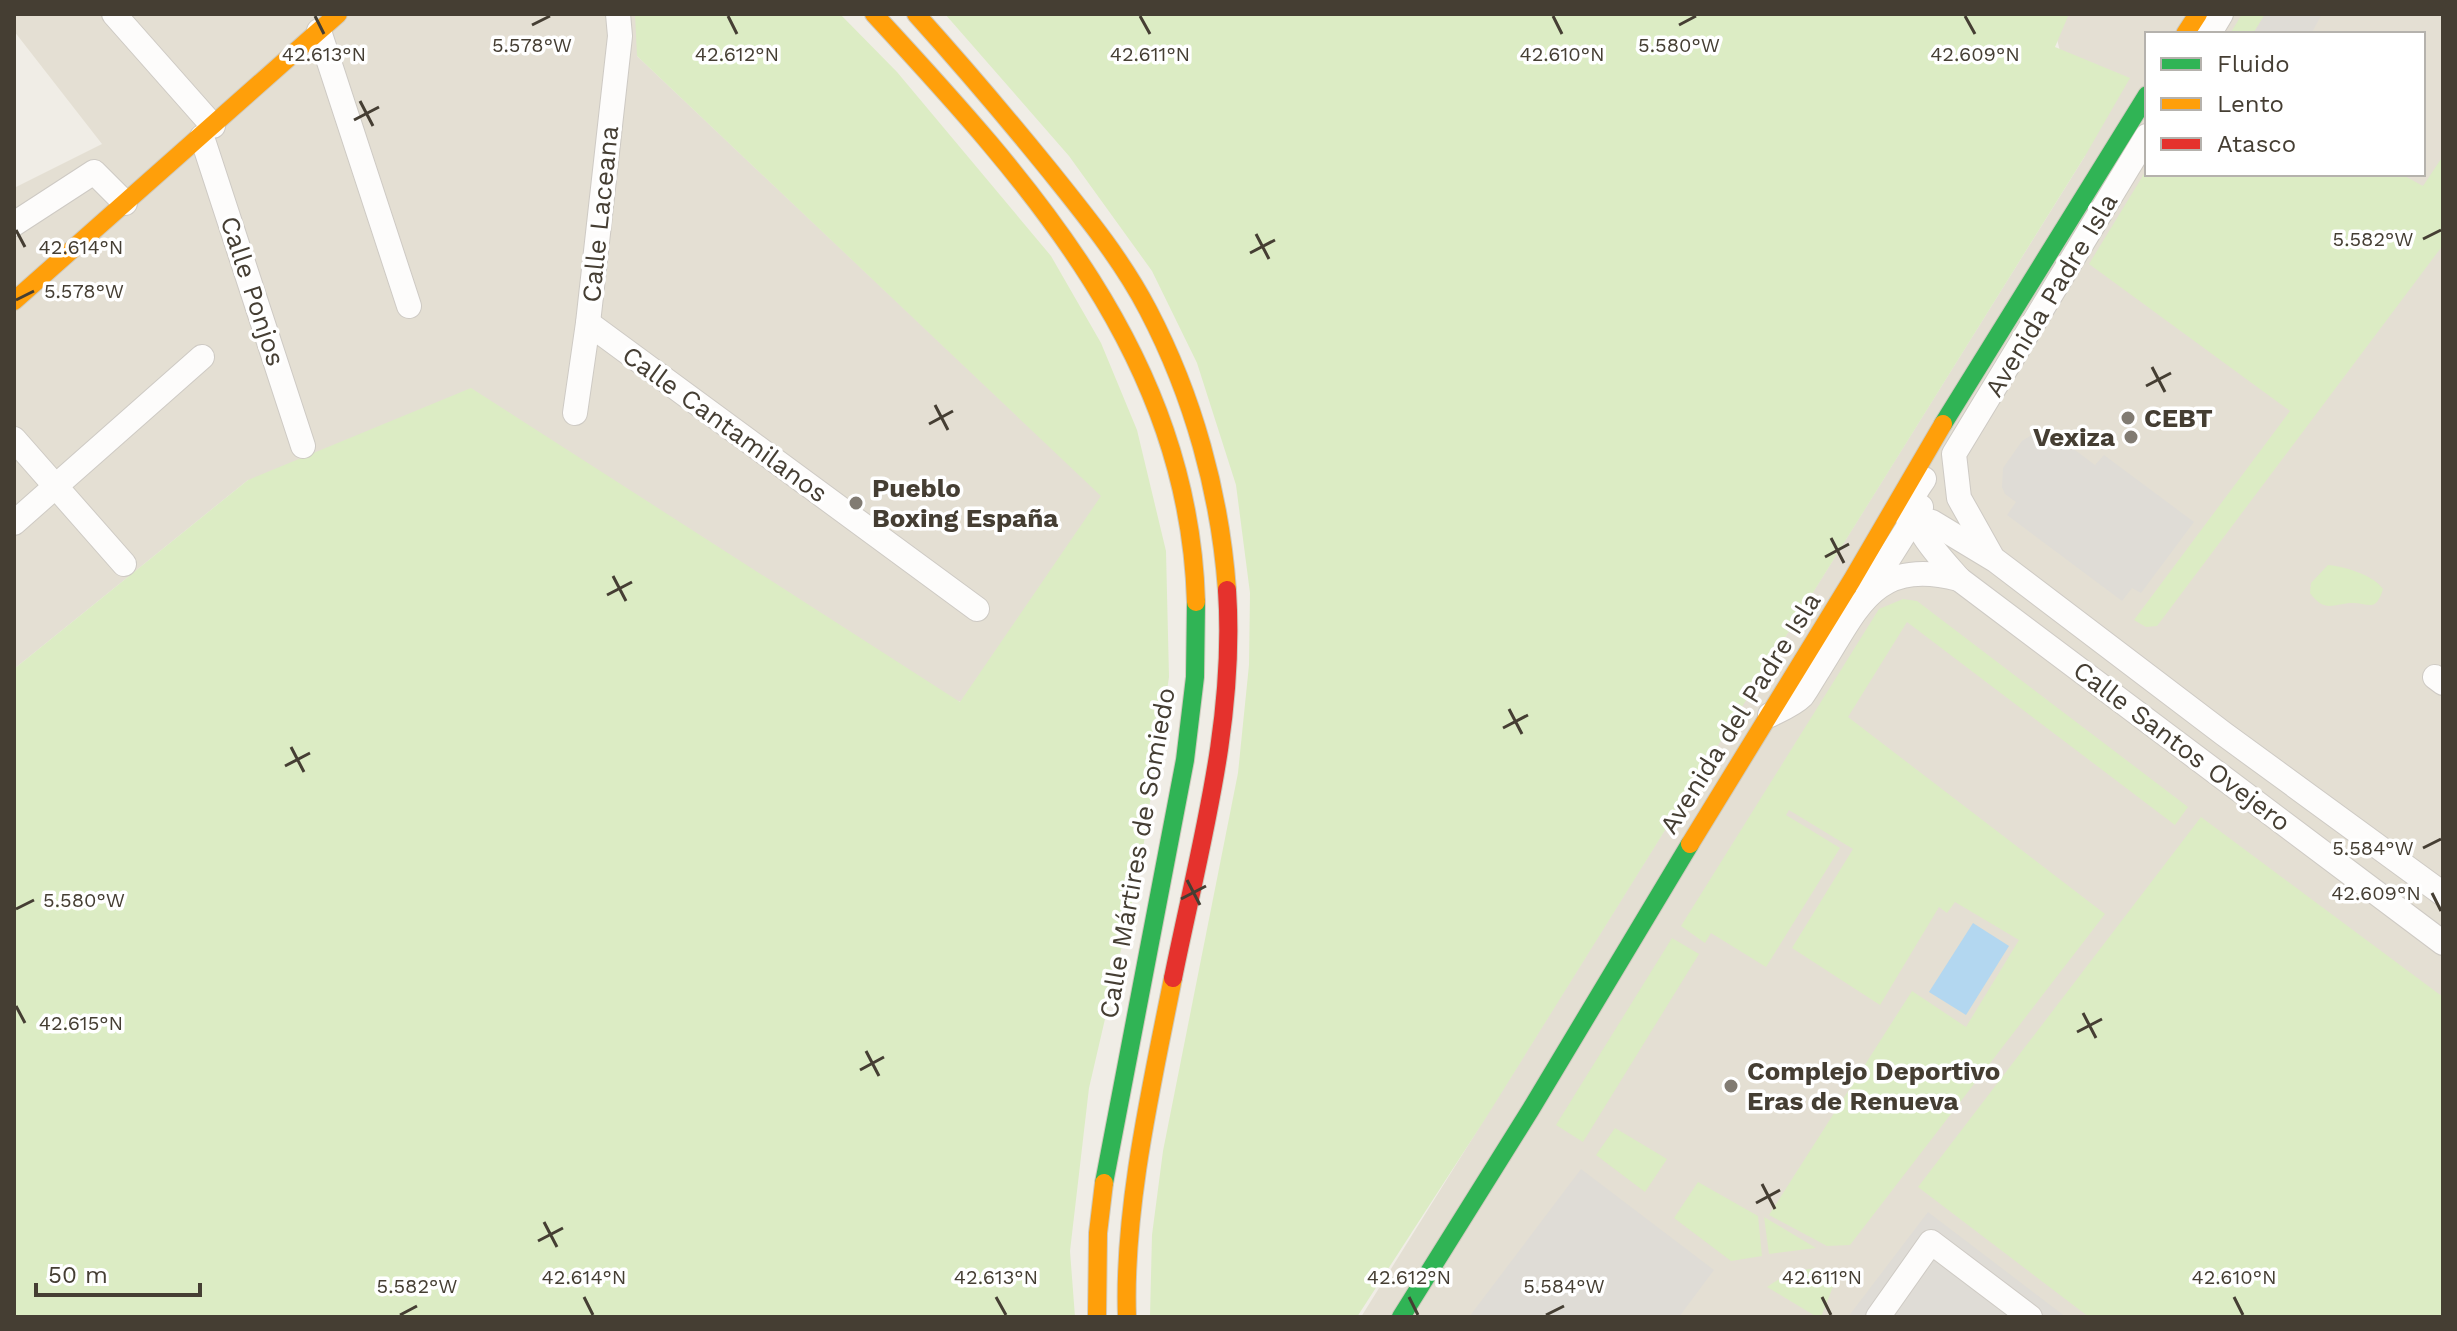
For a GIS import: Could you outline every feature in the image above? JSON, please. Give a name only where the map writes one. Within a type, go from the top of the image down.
[{"type":"main road","points":[[14,301],[338,14]]},
{"type":"main road","name":"Calle Mártires de Somiedo","points":[[874,14],[1011,170],[1090,274],[1131,347],[1167,434],[1190,538],[1195,591],[1195,674],[1186,757],[1105,1170],[1097,1257],[1097,1317]]},
{"type":"main road","points":[[916,14],[1022,136],[1123,267],[1162,340],[1195,422],[1210,472],[1222,545],[1228,668],[1220,755],[1148,1106],[1126,1272],[1127,1317]]},
{"type":"main road","points":[[2186,32],[2198,14]]},
{"type":"main road","name":"Avenida del Padre Isla","points":[[1860,587],[1954,404],[2145,98]]},
{"type":"main road","name":"Avenida del Padre Isla","points":[[1401,1317],[1531,1109],[1765,719]]},
{"type":"street","points":[[114,14],[208,131]]},
{"type":"street","name":"Calle Laceana","points":[[575,413],[620,36],[618,14]]},
{"type":"street","points":[[2210,32],[2221,14]]},
{"type":"street","points":[[319,31],[409,306]]},
{"type":"street","name":"Calle Ponjos","points":[[208,131],[303,446]]},
{"type":"street","name":"Avenida Padre Isla","points":[[1915,517],[1954,461],[2145,139]]},
{"type":"street","points":[[14,224],[94,172],[125,203]]},
{"type":"street","name":"Calle Cantamilanos","points":[[588,323],[977,609]]},
{"type":"street","points":[[14,523],[202,357]]},
{"type":"street","points":[[1765,719],[1801,697],[1865,576],[1898,522],[1915,517],[1914,495],[1951,435],[1954,404]]},
{"type":"street","points":[[14,439],[124,564]]},
{"type":"street","name":"Calle Santos Ovejero","points":[[1954,461],[1959,498],[1995,560]]},
{"type":"street","name":"Calle Santos Ovejero","points":[[1915,517],[1951,532],[1995,560],[2224,734],[2443,894]]},
{"type":"street","name":"Calle Santos Ovejero","points":[[1915,517],[1936,552],[1959,579],[2443,943]]},
{"type":"street","name":"Calle Santos Ovejero","points":[[1860,587],[1909,573],[1959,579]]},
{"type":"street","points":[[1878,1317],[1931,1242],[2030,1317]]},
{"type":"shaded area","points":[[14,14],[638,14],[637,56],[1102,496],[961,702],[248,480],[14,669],[14,188],[102,144],[14,31]]},
{"type":"shaded area","points":[[2051,14],[2443,14],[2443,1317],[1361,1317],[2085,156]]},
{"type":"shaded area","points":[[2265,14],[2322,14],[2312,32],[2254,32]]},
{"type":"shaded area","points":[[2035,433],[2055,435],[2095,465],[2104,455],[2194,522],[2141,593],[2132,588],[2122,601],[2007,515],[2016,502],[2005,494],[2002,487],[2003,468],[2022,441]]},
{"type":"shaded area","points":[[1581,1169],[1714,1270],[1679,1317],[1469,1317]]},
{"type":"shaded area","points":[[1928,1212],[2066,1317],[1848,1317]]},
{"type":"green space","points":[[635,14],[840,14],[897,72],[1051,256],[1101,343],[1137,430],[1166,551],[1169,677],[1140,868],[1089,1088],[1070,1251],[1075,1317],[14,1317],[14,669],[248,480],[471,388],[960,702],[1101,496],[637,56]]},
{"type":"green space","points":[[945,14],[2069,14],[2055,47],[2130,78],[2085,156],[1487,1116],[1357,1317],[1150,1317],[1152,1235],[1163,1151],[1238,773],[1249,665],[1250,593],[1236,485],[1197,363],[1152,271],[1069,156]]},
{"type":"green space","points":[[2242,14],[2265,14],[2254,32],[2231,32]]},
{"type":"green space","points":[[2443,160],[2443,245],[2157,626],[2146,627],[2134,620],[2290,411],[2089,264],[2145,172],[2145,176],[2405,176],[2423,186]]},
{"type":"green space","points":[[2328,565],[2350,569],[2373,579],[2383,589],[2377,601],[2371,605],[2353,603],[2330,606],[2320,603],[2310,593],[2311,583]]},
{"type":"green space","points":[[1903,599],[1917,601],[2188,807],[2175,825],[1907,622],[1848,717],[2105,914],[1850,1245],[1827,1246],[1769,1215],[1912,991],[1966,1027],[2019,940],[1955,902],[1947,913],[1939,907],[1880,1005],[1792,948],[1853,849],[1789,810],[1786,815],[1840,848],[1766,967],[1711,933],[1705,943],[1681,926],[1879,609]]},
{"type":"green space","points":[[2201,817],[2443,997],[2443,1317],[2089,1317],[1918,1187]]},
{"type":"green space","points":[[1672,938],[1699,954],[1583,1142],[1556,1125]]},
{"type":"green space","points":[[1615,1128],[1667,1159],[1645,1192],[1596,1155]]},
{"type":"green space","points":[[1698,1182],[1758,1216],[1762,1256],[1731,1261],[1674,1218]]},
{"type":"green space","points":[[1764,1217],[1816,1248],[1769,1254]]},
{"type":"green space","points":[[1817,1268],[1838,1274],[1821,1317],[1767,1287],[1791,1274]]},
{"type":"water","points":[[1973,923],[2009,946],[1966,1015],[1929,992]]},
{"type":"traffic: fast","points":[[1943,424],[2145,98]]},
{"type":"traffic: fast","points":[[1104,1183],[1185,760],[1195,677],[1196,602]]},
{"type":"traffic: fast","points":[[1401,1317],[1531,1109],[1690,844]]},
{"type":"traffic: slow","points":[[14,301],[338,14]]},
{"type":"traffic: slow","points":[[874,14],[990,143],[1043,210],[1091,280],[1132,353],[1165,431],[1187,513],[1196,602]]},
{"type":"traffic: slow","points":[[916,14],[1001,111],[1077,205],[1115,256],[1148,310],[1178,376],[1202,446],[1218,517],[1227,590]]},
{"type":"traffic: slow","points":[[2186,32],[2198,14]]},
{"type":"traffic: slow","points":[[1690,844],[1852,580],[1943,424]]},
{"type":"traffic: slow","points":[[1127,1317],[1134,1190],[1173,978]]},
{"type":"traffic: slow","points":[[1097,1317],[1098,1233],[1104,1183]]},
{"type":"traffic: jam","points":[[1173,978],[1221,737],[1226,689],[1227,590]]},
{"type":"place","name":"CEBT","points":[[2128,418]]},
{"type":"place","name":"Vexiza","points":[[2131,437]]},
{"type":"place","name":"Pueblo Boxing España","points":[[856,503]]},
{"type":"place","name":"Complejo Deportivo Eras de Renueva","points":[[1731,1086]]}]
